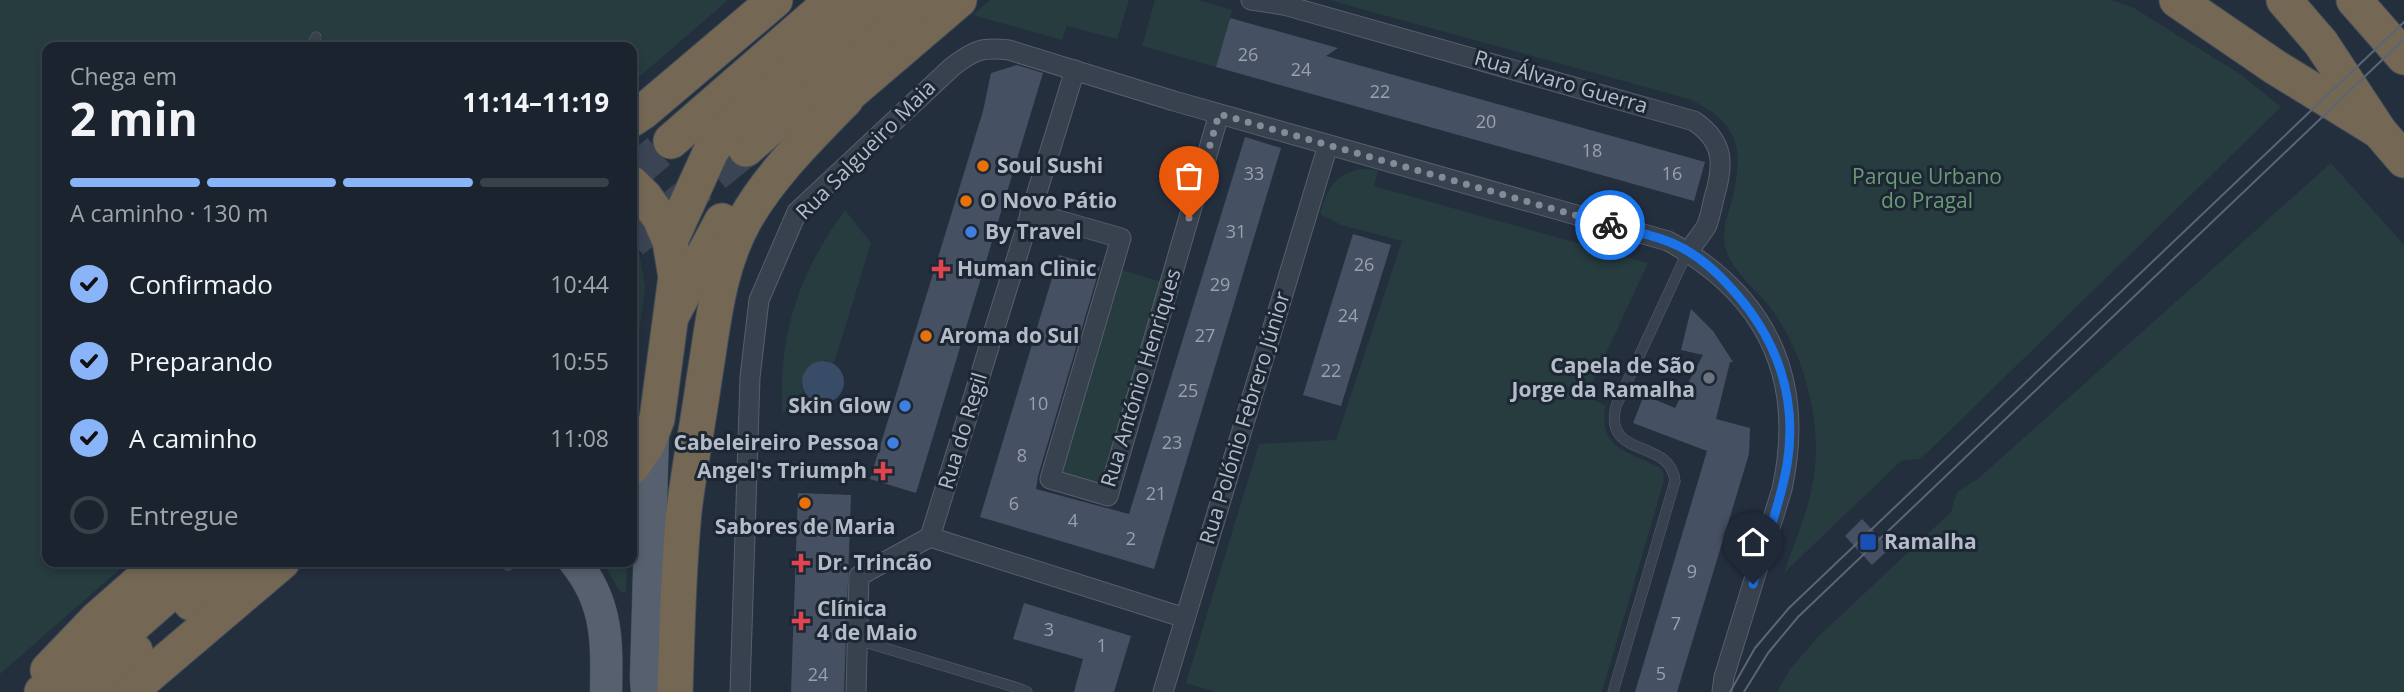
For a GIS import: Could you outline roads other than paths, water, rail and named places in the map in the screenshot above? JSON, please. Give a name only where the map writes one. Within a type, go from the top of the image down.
[{"type":"highway","points":[[637,116],[775,0]]},
{"type":"highway","points":[[671,141],[833,0]]},
{"type":"highway","points":[[670,241],[710,151],[729,127],[875,0]]},
{"type":"highway","points":[[746,149],[918,0]]},
{"type":"highway","points":[[673,313],[725,214],[747,182],[780,149],[846,99],[959,0]]},
{"type":"highway","points":[[2177,0],[2275,67],[2379,131]]},
{"type":"highway","points":[[2284,0],[2321,43],[2379,131],[2404,160]]},
{"type":"highway","points":[[2356,1],[2404,57]]},
{"type":"highway","points":[[653,688],[679,578],[684,509],[718,288],[730,251],[744,221],[763,191],[846,99]]},
{"type":"highway","points":[[637,189],[660,218],[670,241],[676,277],[659,407],[653,432],[637,460]]},
{"type":"highway","points":[[26,692],[96,620],[156,567]]},
{"type":"highway","points":[[42,692],[115,641],[199,567]]},
{"type":"highway","points":[[87,692],[233,567]]},
{"type":"highway","points":[[129,692],[276,567]]},
{"type":"main road","points":[[653,432],[653,688]]},
{"type":"main road","points":[[578,567],[594,590],[602,612],[607,640],[606,692]]},
{"type":"street","name":"Rua Álvaro Guerra","points":[[1251,0],[1264,4],[1285,2],[1694,121],[1709,133],[1715,143],[1721,170],[1707,224],[1688,252]]},
{"type":"street","name":"Rua Salgueiro Maia","points":[[740,692],[750,377],[759,300],[797,212],[951,67],[975,51],[988,47],[1009,50],[1219,114],[1668,241],[1719,275],[1762,327],[1782,373],[1789,414],[1787,464],[1782,489],[1724,677],[1722,692]]},
{"type":"street","name":"Rua do Regil","points":[[930,537],[1075,70]]},
{"type":"street","name":"Rua António Henriques","points":[[1030,212],[1121,238],[1050,479],[1108,496],[1219,114]]},
{"type":"street","name":"Rua Polónio Febrero Júnior","points":[[1163,692],[1328,145]]},
{"type":"street","points":[[856,692],[859,576],[930,537],[1185,618]]},
{"type":"lane","points":[[1612,692],[1675,481],[1667,461],[1624,439],[1615,426],[1614,415],[1688,252]]},
{"type":"lane","points":[[858,640],[1027,692]]},
{"type":"water","points":[[823,361],[838,367],[844,382],[838,397],[823,403],[808,397],[802,382],[808,367]]},
{"type":"tunnel","points":[[637,170],[671,141]]},
{"type":"tunnel","points":[[637,237],[746,149]]},
{"type":"tram line","points":[[1730,692],[1755,648],[1789,608],[2404,22]]},
{"type":"tram line","points":[[1744,692],[1768,653],[1798,617],[2404,39]]},
{"type":"place","name":"Soul Sushi","points":[[983,166]]},
{"type":"place","name":"O Novo Pátio","points":[[966,201]]},
{"type":"place","name":"By Travel","points":[[971,232]]},
{"type":"place","name":"Human Clinic","points":[[941,269]]},
{"type":"place","name":"Aroma do Sul","points":[[926,336]]},
{"type":"place","name":"Capela de São Jorge da Ramalha","points":[[1709,378]]},
{"type":"place","name":"Skin Glow","points":[[905,406]]},
{"type":"place","name":"Cabeleireiro Pessoa","points":[[893,443]]},
{"type":"place","name":"Angel's Triumph","points":[[883,471]]},
{"type":"place","name":"Sabores de Maria","points":[[805,503]]},
{"type":"place","name":"Ramalha","points":[[1868,542]]},
{"type":"place","name":"Dr. Trincão","points":[[801,563]]},
{"type":"place","name":"Clínica 4 de Maio","points":[[801,621]]},
{"type":"park label","name":"Parque Urbano do Pragal","points":[[1927,189]]}]
